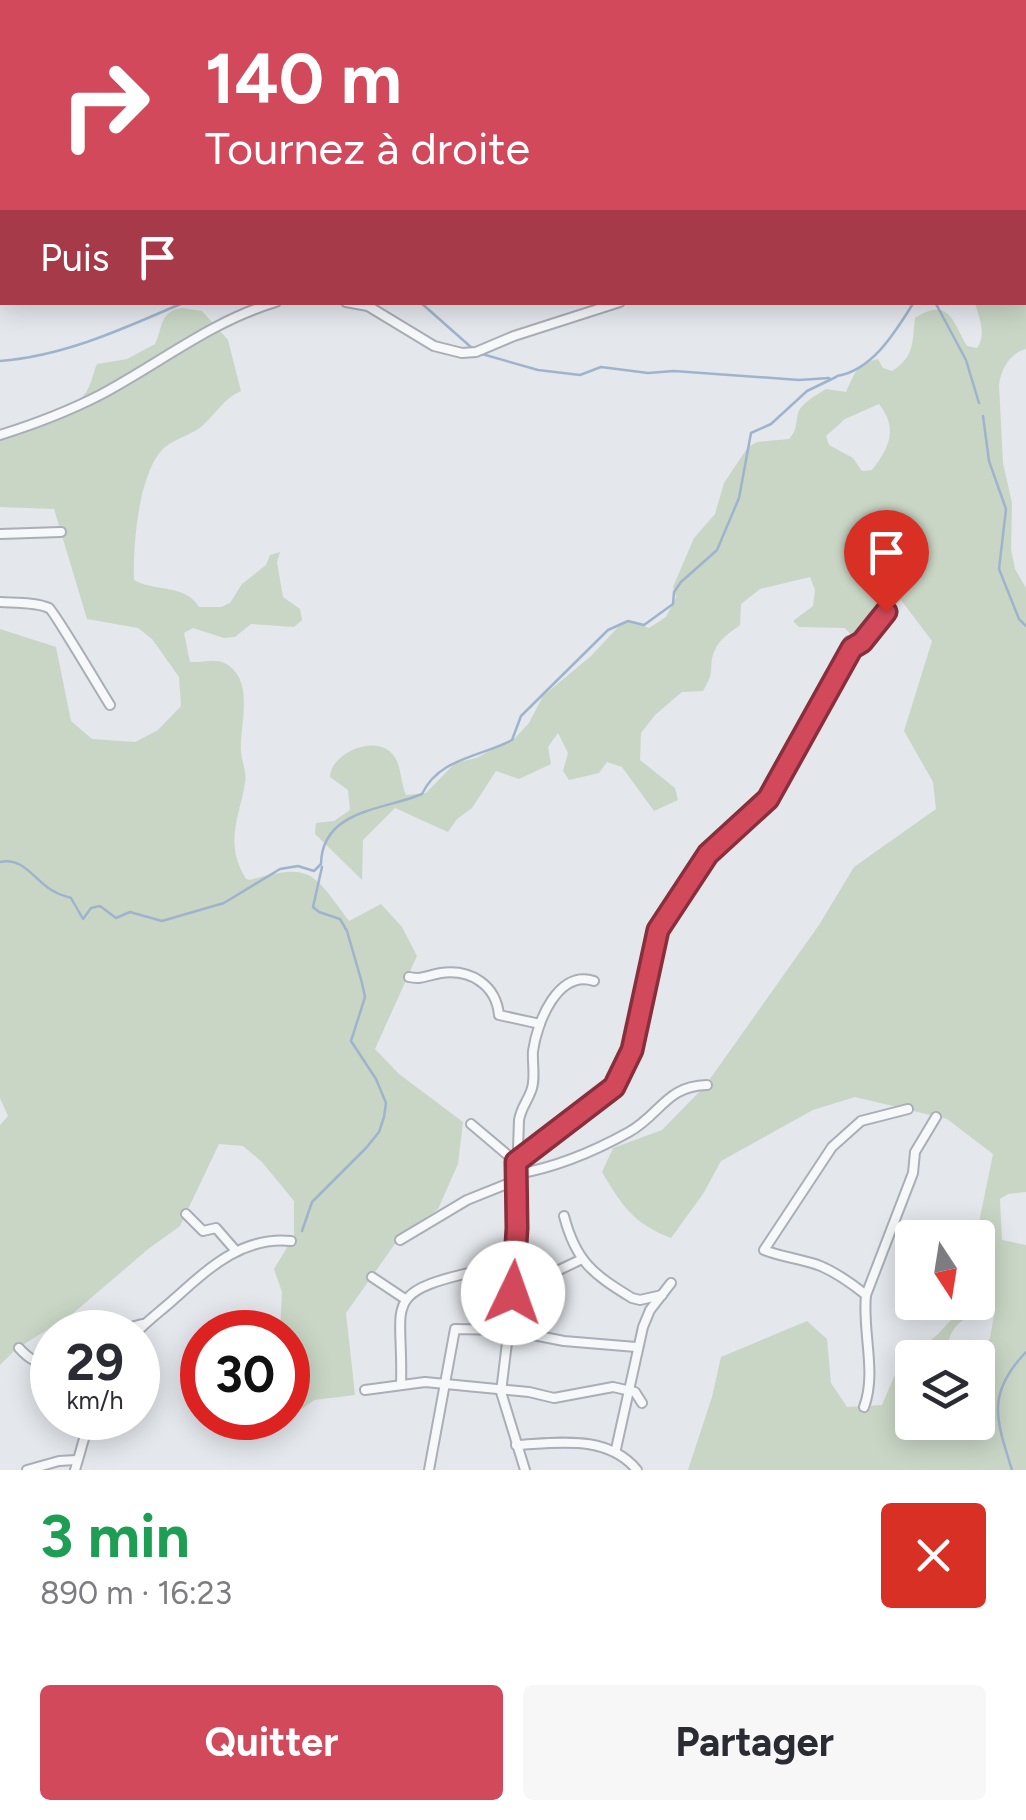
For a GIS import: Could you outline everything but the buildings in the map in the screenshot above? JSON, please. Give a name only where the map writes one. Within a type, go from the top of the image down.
[{"type":"street","points":[[0,435],[102,394],[215,327],[266,305]]},
{"type":"street","points":[[362,305],[434,346],[462,354],[611,305]]},
{"type":"street","points":[[0,534],[61,532]]},
{"type":"street","points":[[0,602],[46,606],[55,612],[60,628],[110,705]]},
{"type":"street","points":[[516,1162],[614,1087],[632,1050],[658,930],[708,854],[768,799],[851,644],[862,642],[886,612]]},
{"type":"street","points":[[409,976],[421,980],[440,973],[452,974],[486,983],[492,989],[499,1015],[540,1024]]},
{"type":"street","points":[[524,1470],[501,1392],[514,1272],[519,1120],[523,1102],[532,1090],[533,1052],[546,1010],[562,988],[583,978],[594,981]]},
{"type":"street","points":[[400,1240],[517,1177],[570,1162],[650,1119],[672,1094],[693,1085],[707,1085]]},
{"type":"street","points":[[866,1295],[815,1264],[789,1260],[764,1250],[832,1147],[861,1121],[908,1109]]},
{"type":"street","points":[[864,1406],[868,1384],[866,1295],[913,1173],[916,1152],[936,1117]]},
{"type":"street","points":[[471,1124],[516,1162]]},
{"type":"street","points":[[186,1214],[203,1231],[216,1228],[236,1250]]},
{"type":"street","points":[[564,1216],[580,1260],[632,1298],[662,1295]]},
{"type":"street","points":[[160,1310],[236,1250],[274,1240],[290,1241]]},
{"type":"street","points":[[514,1272],[558,1270],[580,1260]]},
{"type":"street","points":[[402,1384],[398,1317],[405,1300],[430,1284],[473,1272]]},
{"type":"street","points":[[372,1277],[405,1300]]},
{"type":"street","points":[[616,1450],[636,1348],[650,1310],[671,1283]]},
{"type":"street","points":[[429,1470],[456,1329],[508,1330],[636,1348]]},
{"type":"street","points":[[19,1348],[30,1360]]},
{"type":"street","points":[[366,1390],[402,1384],[447,1384],[554,1398],[613,1387],[636,1392],[642,1404]]},
{"type":"street","points":[[27,1470],[59,1461],[76,1465],[83,1440]]},
{"type":"street","points":[[516,1444],[584,1444],[616,1450],[637,1470]]},
{"type":"green space","points":[[976,305],[1026,305],[1026,349],[1007,362],[999,385],[1003,463],[1012,503],[1011,549],[1015,569],[1026,588],[1026,1192],[1000,1199],[1002,1240],[1026,1245],[1026,1470],[688,1470],[721,1357],[807,1321],[827,1339],[831,1383],[847,1407],[882,1405],[895,1375],[895,1440],[995,1440],[995,1340],[989,1340],[995,1320],[995,1220],[979,1220],[993,1154],[947,1119],[855,1097],[813,1110],[721,1161],[671,1238],[647,1227],[630,1212],[602,1172],[613,1148],[662,1130],[705,1086],[819,925],[854,867],[936,809],[933,782],[904,731],[932,641],[901,600],[854,639],[845,628],[799,627],[793,621],[813,606],[815,590],[810,577],[760,589],[741,604],[740,625],[717,646],[703,691],[682,692],[641,733],[640,760],[675,788],[678,800],[654,811],[622,767],[607,762],[599,773],[569,780],[563,771],[568,753],[558,733],[548,747],[551,764],[519,779],[496,771],[472,808],[448,832],[395,808],[363,840],[362,880],[315,834],[316,823],[334,821],[350,810],[348,790],[330,777],[332,768],[346,753],[367,746],[387,749],[396,760],[406,795],[426,793],[455,763],[476,758],[515,738],[529,723],[543,696],[591,656],[620,625],[630,621],[649,628],[666,617],[676,597],[673,587],[694,538],[715,514],[724,483],[748,447],[757,442],[789,439],[802,406],[826,389],[846,392],[857,370],[865,364],[878,359],[883,368],[892,371],[905,360],[911,348],[915,318],[926,312],[943,311],[967,346],[977,348],[982,332]],"holes":[[[879,404],[888,421],[889,437],[872,470],[862,471],[853,458],[829,445],[826,436],[845,419]]]},
{"type":"green space","points":[[175,310],[202,311],[228,340],[241,391],[201,427],[165,447],[153,463],[138,513],[134,580],[186,595],[199,607],[221,607],[230,603],[242,584],[266,565],[270,555],[280,552],[277,562],[283,597],[300,609],[302,620],[294,627],[251,624],[235,637],[224,638],[193,628],[184,633],[190,662],[228,665],[241,683],[245,779],[234,842],[239,866],[250,880],[299,872],[318,882],[349,921],[381,904],[402,927],[417,956],[375,1049],[399,1074],[463,1122],[458,1164],[438,1209],[397,1241],[346,1313],[355,1395],[310,1403],[310,1310],[281,1310],[282,1292],[274,1269],[294,1236],[294,1201],[262,1162],[243,1146],[219,1144],[180,1226],[77,1310],[30,1310],[30,1340],[0,1365],[0,1125],[8,1116],[0,1098],[0,629],[56,647],[71,721],[92,739],[135,742],[158,730],[181,706],[179,677],[152,639],[138,628],[87,619],[54,509],[0,507],[0,433],[77,402],[88,388],[97,364],[127,359],[155,344],[165,316]]},
{"type":"green space","points":[[951,1320],[964,1320],[949,1340],[931,1340]]},
{"type":"waterway","points":[[0,361],[71,347],[178,305]]},
{"type":"waterway","points":[[423,305],[472,348]]},
{"type":"waterway","points":[[837,376],[872,358],[912,305]]},
{"type":"waterway","points":[[937,305],[966,360],[979,403]]},
{"type":"waterway","points":[[482,354],[538,370],[580,375],[601,367],[648,373],[829,378]]},
{"type":"waterway","points":[[0,862],[16,863],[48,888],[71,898],[83,919],[91,908],[100,906],[116,918],[130,912],[162,921],[224,903],[280,869],[298,866],[314,871],[321,864],[324,846],[332,832],[344,822],[422,794],[429,782],[450,766],[512,740],[521,716],[608,630],[628,621],[644,625],[673,604],[674,592],[681,582],[717,550],[739,498],[751,433],[771,424],[807,391],[836,377]]},
{"type":"waterway","points":[[983,416],[989,461],[1006,509],[999,569],[1019,619],[1026,626]]},
{"type":"waterway","points":[[302,1231],[312,1202],[379,1132],[386,1103],[376,1079],[351,1041],[365,997],[347,931],[340,919],[313,907],[322,867]]},
{"type":"waterway","points":[[1012,1470],[998,1408],[1005,1381],[1026,1352]]},
{"type":"route","points":[[513,1293],[516,1162],[614,1087],[632,1050],[658,930],[708,854],[768,799],[852,648],[862,642],[886,612]]}]
